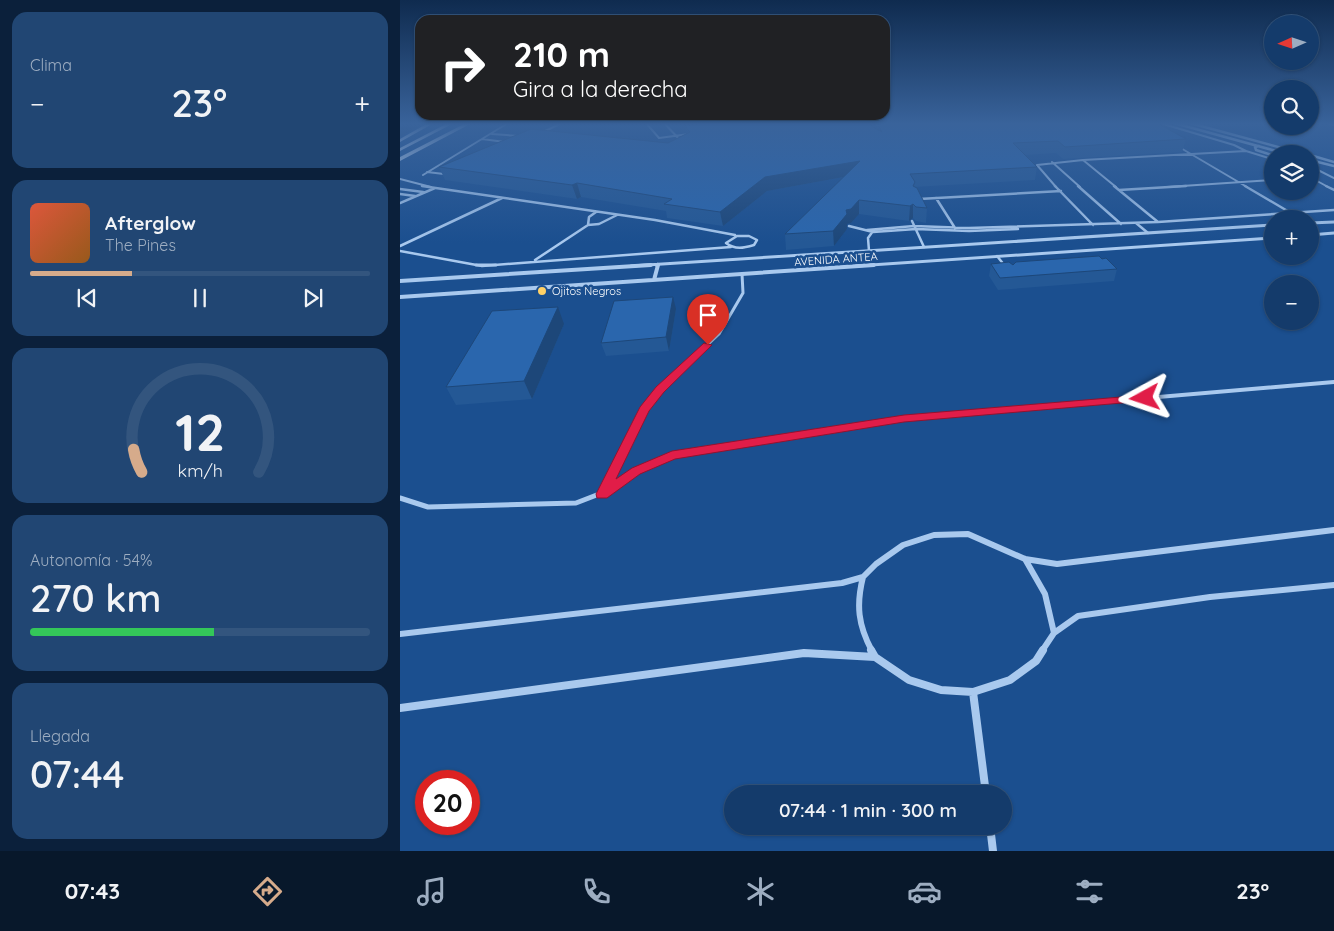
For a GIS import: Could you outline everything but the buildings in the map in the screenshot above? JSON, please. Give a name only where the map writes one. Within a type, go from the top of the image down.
[{"type":"street","points":[[1321,163],[1334,166]]},
{"type":"street","points":[[1319,223],[1334,222]]},
{"type":"street","name":"AVENIDA ANTEA","points":[[400,279],[1264,226]]},
{"type":"street","points":[[1319,234],[1334,233]]},
{"type":"street","name":"AVENIDA ANTEA","points":[[400,297],[1264,239]]},
{"type":"street","points":[[654,280],[658,264]]},
{"type":"street","points":[[1334,530],[1057,564],[1026,559],[968,534],[934,535],[902,545],[876,564],[863,577],[856,603],[860,631],[875,658],[909,680],[941,690],[973,692],[1010,680],[1036,661],[1054,633],[1078,616],[1210,597],[1334,585]]},
{"type":"street","points":[[1026,559],[1040,581],[1050,606],[1054,633]]},
{"type":"street","points":[[400,634],[842,582],[863,577]]},
{"type":"street","points":[[400,708],[804,652],[875,658]]},
{"type":"street","points":[[973,692],[985,785]]},
{"type":"street","points":[[991,835],[993,851]]},
{"type":"lane","points":[[423,175],[443,163]]},
{"type":"lane","points":[[1048,163],[1037,165],[1037,167],[1093,225]]},
{"type":"lane","points":[[1053,163],[1121,224]]},
{"type":"lane","points":[[1085,163],[1158,222]]},
{"type":"lane","points":[[1208,163],[1287,210]]},
{"type":"lane","points":[[1319,170],[1334,178]]},
{"type":"lane","points":[[427,172],[447,174],[442,176]]},
{"type":"lane","points":[[400,179],[410,184],[618,215],[738,236],[750,236],[757,240],[757,242],[743,248],[731,247],[482,266],[400,251]]},
{"type":"lane","points":[[1118,190],[1264,180]]},
{"type":"lane","points":[[1319,182],[1334,190]]},
{"type":"lane","points":[[400,203],[435,187]]},
{"type":"lane","points":[[400,189],[424,192]]},
{"type":"lane","points":[[915,199],[1061,191]]},
{"type":"lane","points":[[400,194],[415,196]]},
{"type":"lane","points":[[400,246],[503,197]]},
{"type":"lane","points":[[936,198],[957,231]]},
{"type":"lane","points":[[1319,211],[1334,210]]},
{"type":"lane","points":[[588,225],[588,217],[596,212]]},
{"type":"lane","points":[[533,261],[588,225],[599,224],[618,215]]},
{"type":"lane","points":[[873,230],[914,226],[954,228],[1121,224],[1264,215]]},
{"type":"lane","points":[[912,221],[924,247]]},
{"type":"lane","points":[[1136,223],[1148,233]]},
{"type":"lane","points":[[849,226],[868,230],[916,229],[957,231],[1027,227]]},
{"type":"lane","points":[[869,251],[868,238],[873,230]]},
{"type":"lane","points":[[731,247],[726,243],[728,240],[738,236]]},
{"type":"lane","points":[[1090,250],[1093,256]]},
{"type":"lane","points":[[997,256],[1006,268]]},
{"type":"lane","points":[[602,494],[644,410],[660,389],[719,334],[743,293],[742,274]]},
{"type":"lane","points":[[400,498],[428,507],[576,503],[602,494],[636,471],[672,455],[904,419],[1334,382]]},
{"type":"place","name":"Ojitos Negros","points":[[542,291]]},
{"type":"route","points":[[708,345],[660,389],[644,410],[602,494],[636,471],[672,455],[904,419],[1145,398]]}]
